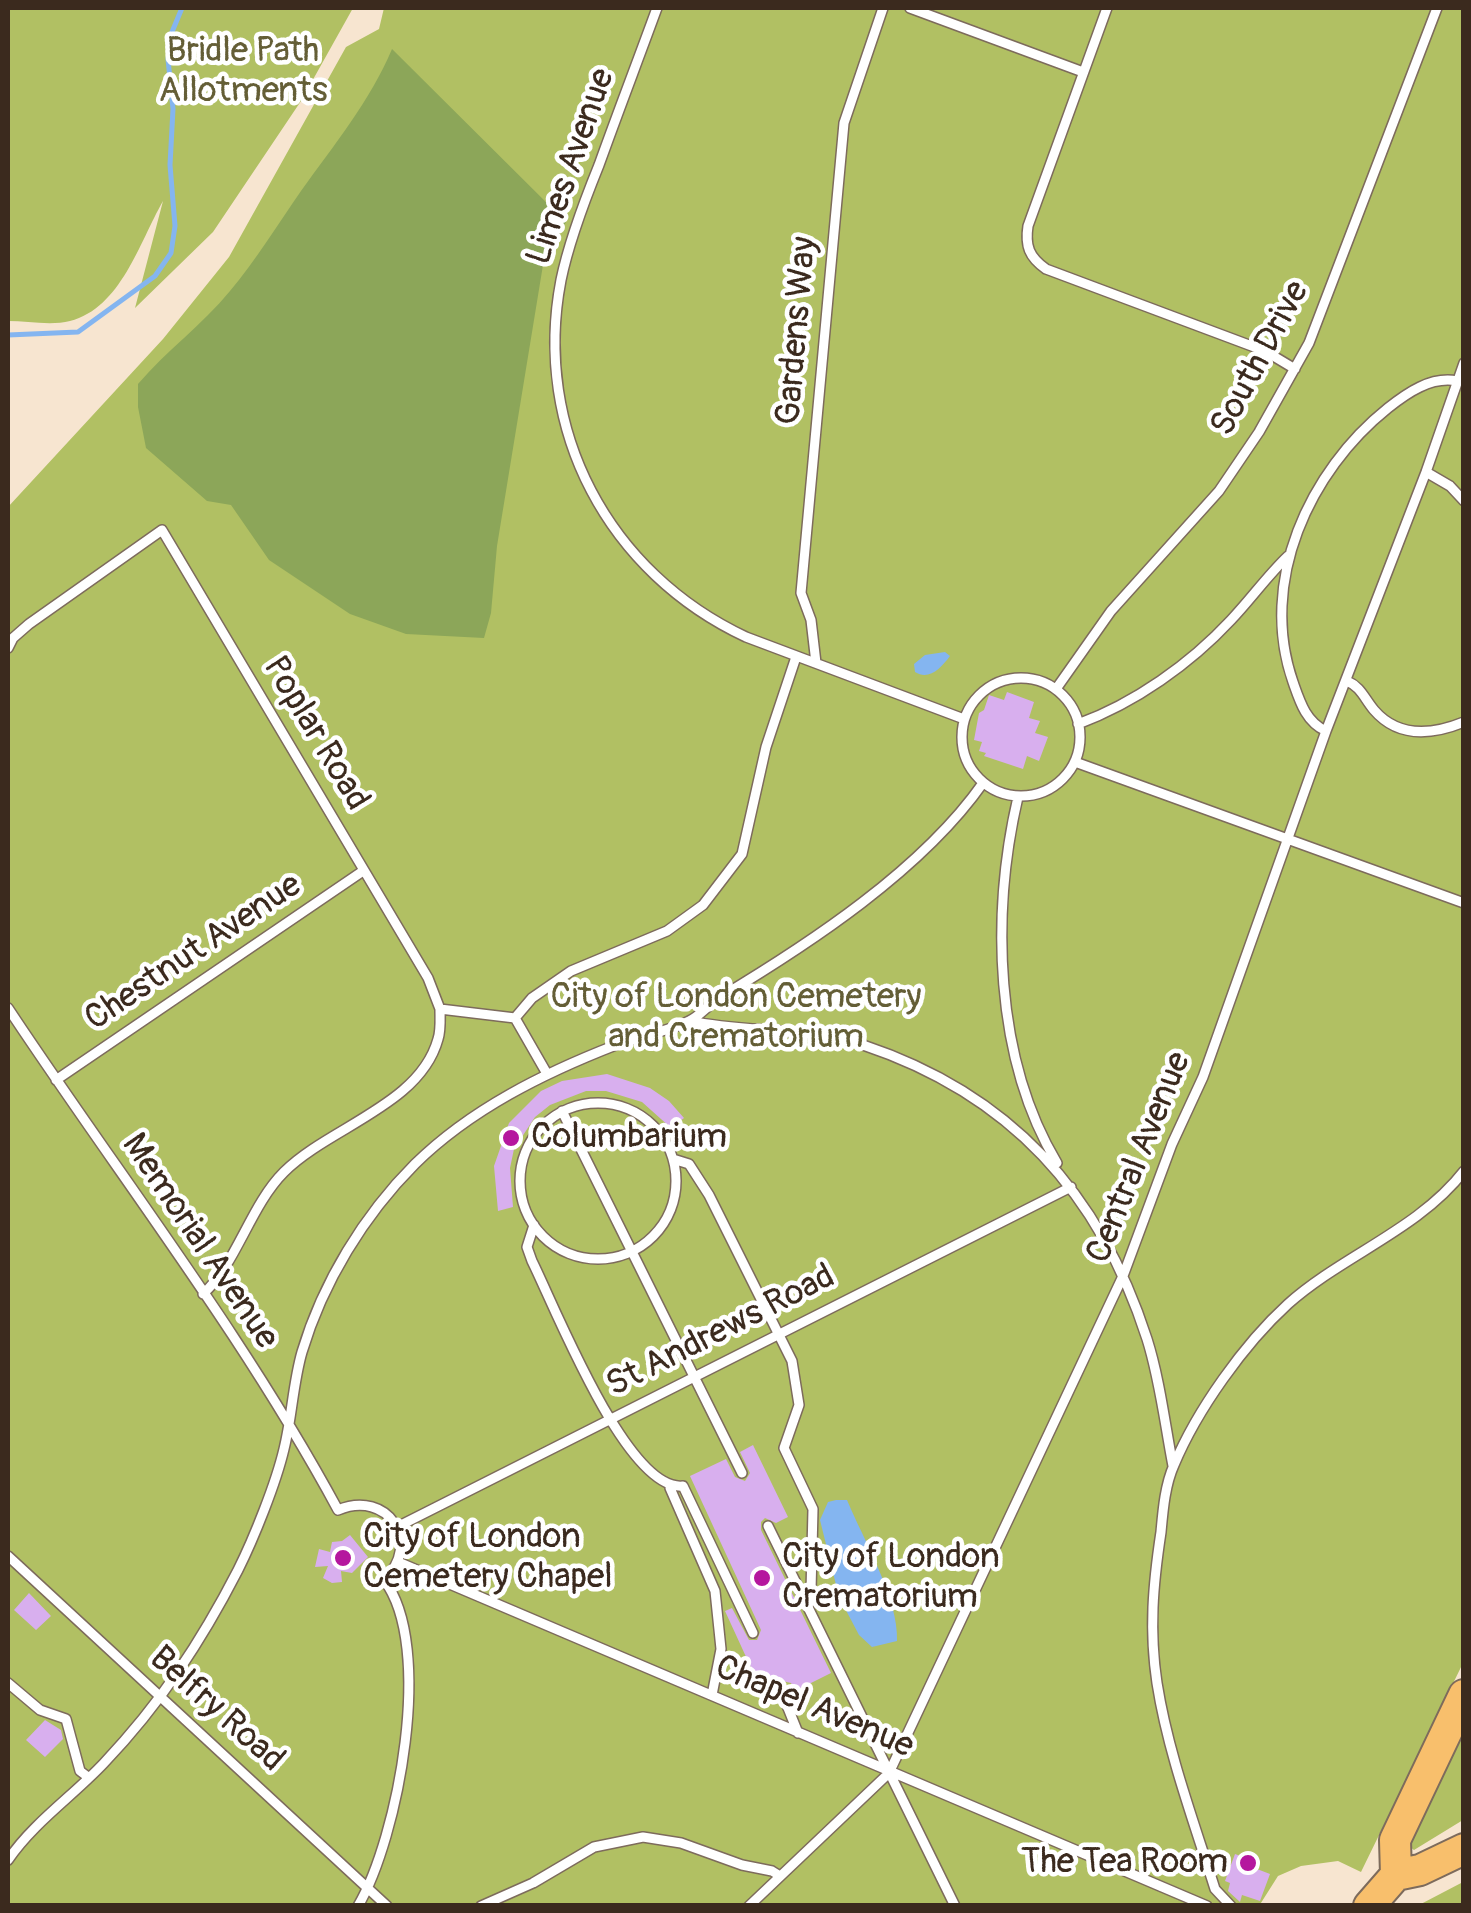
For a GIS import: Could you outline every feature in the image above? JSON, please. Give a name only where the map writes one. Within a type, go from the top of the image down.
[{"type":"main road","points":[[1396,1875],[1395,1840],[1464,1694]]},
{"type":"main road","points":[[1368,1906],[1396,1875],[1420,1870],[1464,1849]]},
{"type":"lane","name":"Limes Avenue","points":[[657,8],[568,252],[553,344],[558,393],[593,496],[622,541],[658,580],[718,624],[805,660]]},
{"type":"lane","name":"Gardens Way","points":[[805,660],[810,620],[801,593],[844,123],[884,8]]},
{"type":"lane","points":[[910,8],[1083,72]]},
{"type":"lane","points":[[1107,8],[1028,226],[1026,242],[1035,262],[1265,352],[1295,368]]},
{"type":"lane","name":"South Drive","points":[[1056,689],[1111,611],[1220,491],[1309,343],[1437,8]]},
{"type":"lane","name":"Central Avenue","points":[[749,1906],[889,1773],[1123,1276],[1172,1144],[1203,1077],[1326,731],[1464,364]]},
{"type":"lane","points":[[1326,731],[1317,727],[1303,709],[1288,668],[1282,635],[1289,556],[1310,502],[1337,459],[1370,422],[1400,398],[1426,384],[1446,379],[1457,381]]},
{"type":"lane","points":[[1426,472],[1450,486],[1464,501]]},
{"type":"lane","name":"Poplar Road","points":[[10,643],[162,530],[428,978],[440,1009]]},
{"type":"lane","points":[[1078,724],[1139,694],[1190,660],[1289,556]]},
{"type":"lane","points":[[515,1018],[532,998],[571,971],[667,931],[703,905],[742,854],[766,747],[805,660],[964,720]]},
{"type":"lane","points":[[1030,678],[1056,689],[1069,702],[1080,741],[1075,762],[1052,788],[1035,795],[1018,797],[997,792],[983,783],[964,757],[964,720],[978,695],[1002,680],[1030,678]]},
{"type":"lane","points":[[1347,681],[1358,686],[1378,714],[1404,730],[1430,732],[1464,722]]},
{"type":"lane","points":[[1075,762],[1464,903]]},
{"type":"lane","points":[[690,1021],[708,1005],[771,968],[854,909],[946,829],[983,783]]},
{"type":"lane","points":[[1018,797],[1004,870],[1001,923],[1004,987],[1014,1044],[1031,1107],[1047,1146],[1123,1276],[1148,1343],[1173,1466]]},
{"type":"lane","name":"Chestnut Avenue","points":[[56,1080],[363,871]]},
{"type":"lane","name":"Memorial Avenue","points":[[8,1008],[203,1294],[338,1510],[360,1504],[371,1506],[397,1527]]},
{"type":"lane","points":[[203,1294],[279,1176],[300,1156],[405,1090],[428,1065],[440,1037],[440,1009],[515,1018]]},
{"type":"lane","points":[[515,1018],[546,1072]]},
{"type":"lane","points":[[8,1860],[162,1697],[204,1632],[240,1565],[284,1452],[302,1352],[323,1296],[348,1249],[389,1193],[447,1134],[546,1072],[643,1034],[690,1021],[861,1045],[913,1067],[964,1090],[1009,1121],[1071,1187]]},
{"type":"lane","points":[[584,1104],[629,1109],[648,1121],[663,1138],[673,1159],[676,1180],[665,1222],[651,1239],[612,1258],[590,1259],[558,1248],[534,1226],[524,1206],[522,1162],[530,1141],[562,1111],[584,1104]]},
{"type":"lane","points":[[562,1111],[742,1473]]},
{"type":"lane","points":[[673,1159],[688,1164],[709,1195],[792,1361],[799,1405],[784,1448],[812,1509],[811,1592],[802,1596]]},
{"type":"lane","points":[[1231,1906],[1215,1889],[1157,1685],[1150,1610],[1173,1466],[1234,1364],[1285,1306],[1317,1280],[1414,1218],[1464,1171]]},
{"type":"lane","name":"St Andrews Road","points":[[397,1527],[1071,1187]]},
{"type":"lane","points":[[534,1226],[527,1247],[532,1260],[610,1419],[625,1446],[647,1472],[670,1488],[715,1590],[721,1649],[712,1695]]},
{"type":"lane","points":[[670,1488],[683,1486],[753,1633]]},
{"type":"lane","points":[[768,1526],[955,1906]]},
{"type":"lane","points":[[358,1906],[369,1886],[408,1734],[407,1644],[397,1597],[384,1580],[401,1551],[397,1527]]},
{"type":"lane","name":"Belfry Road","points":[[8,1556],[388,1906]]},
{"type":"lane","name":"Chapel Avenue","points":[[398,1562],[1207,1906]]},
{"type":"lane","points":[[8,1682],[40,1710],[66,1719],[80,1771],[88,1778]]},
{"type":"lane","points":[[780,1688],[798,1733]]},
{"type":"lane","points":[[481,1906],[533,1883],[594,1847],[643,1836],[681,1843],[772,1870],[780,1876]]},
{"type":"green space","name":"Bridle Path Allotments","points":[[8,8],[353,8],[301,101],[213,232],[135,308],[163,201],[127,272],[103,303],[70,321],[47,323],[8,321]]},
{"type":"green space","name":"City of London Cemetery and Crematorium","points":[[384,8],[1463,8],[1463,1663],[1361,1872],[1338,1861],[1301,1866],[1278,1876],[1259,1906],[8,1905],[8,507],[163,339],[229,257],[346,47],[379,29]]},
{"type":"green space","points":[[392,49],[566,222],[543,265],[497,546],[491,613],[484,638],[406,634],[350,614],[269,560],[231,505],[207,501],[146,448],[138,407],[138,384],[240,279],[351,122]]},
{"type":"green space","points":[[1463,1707],[1463,1820],[1414,1850],[1401,1840]]},
{"type":"green space","points":[[1463,1882],[1463,1905],[1419,1905]]},
{"type":"water","points":[[945,652],[950,656],[934,672],[915,672],[914,664],[925,655]]},
{"type":"water","points":[[847,1500],[879,1569],[892,1607],[897,1641],[872,1647],[859,1635],[839,1597],[820,1520],[828,1502]]},
{"type":"building","points":[[1007,692],[1034,702],[1029,718],[1040,721],[1035,733],[1048,737],[1039,761],[1027,756],[1023,769],[984,756],[986,753],[979,751],[982,742],[974,740],[979,713],[989,695],[1004,700]]},
{"type":"building","name":"Columbarium","points":[[607,1074],[650,1088],[684,1118],[671,1128],[642,1102],[606,1091],[586,1091],[550,1105],[535,1117],[514,1149],[510,1168],[513,1207],[498,1211],[494,1166],[509,1123],[541,1091],[562,1081]]},
{"type":"building","name":"City of London Crematorium","points":[[753,1445],[788,1517],[776,1523],[765,1518],[761,1530],[831,1673],[795,1691],[791,1683],[778,1680],[773,1684],[773,1692],[764,1696],[725,1611],[732,1608],[749,1640],[757,1640],[761,1630],[690,1476],[726,1459],[735,1477],[745,1481],[750,1473],[740,1452]]},
{"type":"building","name":"City of London Cemetery Chapel","points":[[350,1535],[368,1557],[352,1573],[341,1571],[342,1582],[332,1583],[323,1578],[328,1566],[315,1567],[319,1549],[330,1552],[332,1542]]},
{"type":"building","points":[[29,1593],[51,1616],[36,1630],[14,1610]]},
{"type":"building","points":[[45,1720],[61,1730],[63,1739],[45,1757],[26,1740]]},
{"type":"building","points":[[1235,1854],[1259,1863],[1257,1869],[1270,1874],[1260,1901],[1242,1895],[1240,1902],[1228,1891],[1230,1883],[1225,1881]]},
{"type":"waterway","points":[[8,335],[78,332],[155,276],[171,253],[175,226],[168,59],[172,32],[182,8]]},
{"type":"place","name":"Columbarium","points":[[511,1138]]},
{"type":"place","name":"City of London Cemetery Chapel","points":[[343,1558]]},
{"type":"place","name":"City of London Crematorium","points":[[762,1578]]},
{"type":"place","name":"The Tea Room","points":[[1248,1863]]}]
